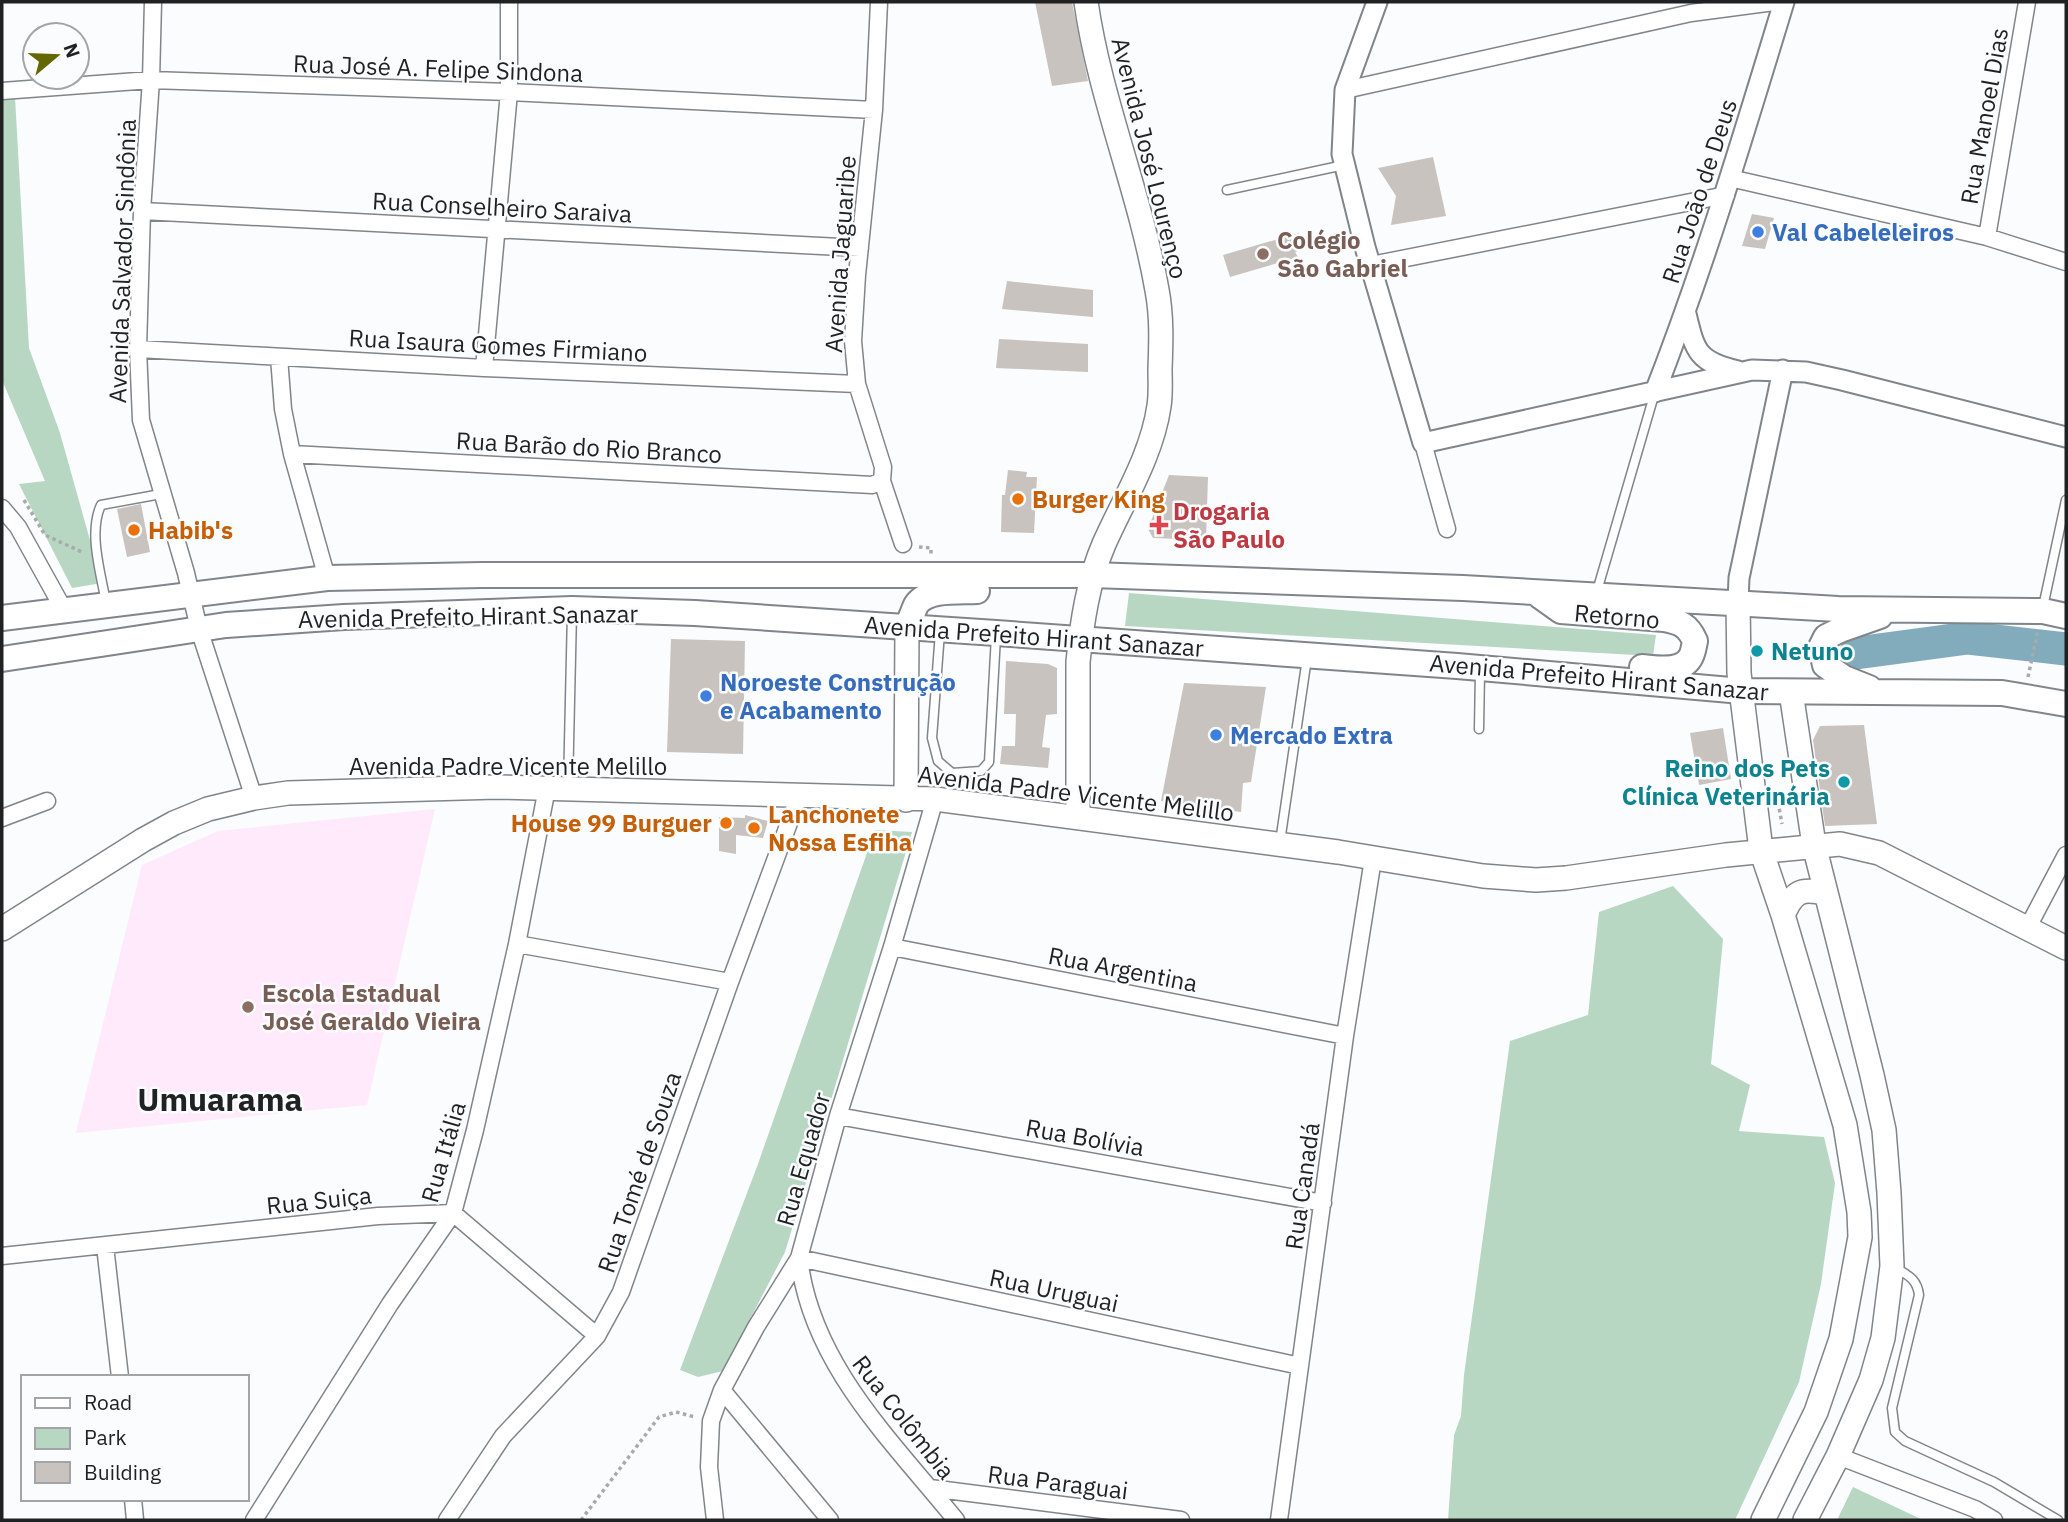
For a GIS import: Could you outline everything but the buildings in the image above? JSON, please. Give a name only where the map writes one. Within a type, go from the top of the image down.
[{"type":"main road","name":"Avenida José Lourenço","points":[[1078,817],[1080,640],[1092,575],[1150,442],[1159,406],[1161,341],[1158,292],[1145,234],[1092,46],[1086,2]]},
{"type":"main road","name":"Avenida Prefeito Hirant Sanazar","points":[[2,618],[106,603],[327,578],[482,575],[1092,575],[1535,592],[1595,596],[1738,614],[1838,609],[2049,619]]},
{"type":"main road","points":[[905,800],[908,627],[917,603],[924,598],[947,593],[1008,587],[1031,575]]},
{"type":"main road","name":"Retorno","points":[[1492,669],[1537,659],[1664,669],[1682,666],[1690,659],[1695,642],[1688,628],[1680,622],[1562,611],[1535,592]]},
{"type":"main road","name":"Avenida Prefeito Hirant Sanazar","points":[[2,659],[226,625],[344,617],[572,609],[695,613],[1492,669],[1740,682],[1791,692],[2002,693],[2066,704]]},
{"type":"main road","points":[[1891,691],[1866,688],[1843,678],[1825,665],[1821,647],[1826,637],[1840,629],[1898,610]]},
{"type":"main road","points":[[1738,614],[1740,682],[1761,850],[1783,915],[1850,1147],[1860,1237],[1841,1339],[1816,1412],[1763,1520]]},
{"type":"main road","points":[[1791,692],[1814,845],[1884,1130],[1892,1266],[1883,1338],[1871,1380],[1838,1456],[1805,1520]]},
{"type":"main road","name":"Avenida Padre Vicente Melillo","points":[[2,929],[143,840],[208,809],[288,793],[497,787],[935,799],[1279,844],[1483,876],[1536,880],[1761,850],[1840,844],[1879,853],[2066,948]]},
{"type":"main road","points":[[1783,915],[1790,899],[1799,892],[1809,890],[1826,894]]},
{"type":"street","name":"Avenida Salvador Sindônia","points":[[153,2],[138,349],[141,420],[199,629],[254,798]]},
{"type":"street","points":[[484,368],[509,92],[509,2]]},
{"type":"street","name":"Avenida Jaguaribe","points":[[879,2],[874,110],[853,341],[857,384],[883,467],[882,481],[903,544]]},
{"type":"street","points":[[1377,2],[1345,90],[1342,126],[1344,165],[1447,529]]},
{"type":"street","points":[[1345,90],[1691,13],[1774,2]]},
{"type":"street","name":"Rua João de Deus","points":[[1656,392],[1686,314],[1784,2]]},
{"type":"street","name":"Rua Manoel Dias","points":[[1987,237],[2025,2]]},
{"type":"street","name":"Rua José A. Felipe Sindona","points":[[2,91],[151,80],[509,92],[874,110]]},
{"type":"street","points":[[1371,265],[1728,186],[1987,237],[2066,262]]},
{"type":"street","name":"Rua Conselheiro Saraiva","points":[[142,211],[860,248]]},
{"type":"street","points":[[1686,314],[1695,347],[1702,358],[1720,367],[1741,371],[1783,370],[1842,380],[2066,437]]},
{"type":"street","name":"Rua Isaura Gomes Firmiano","points":[[138,349],[484,368],[857,384]]},
{"type":"street","points":[[279,357],[283,409],[292,454],[327,578]]},
{"type":"street","points":[[1738,614],[1739,578],[1783,370]]},
{"type":"street","points":[[1423,443],[1741,371]]},
{"type":"street","name":"Rua Barão do Rio Branco","points":[[292,454],[872,485],[882,481]]},
{"type":"street","points":[[2,508],[18,527],[64,610]]},
{"type":"street","name":"Rua Itália","points":[[254,1520],[390,1304],[453,1213],[557,789]]},
{"type":"street","name":"Rua Tomé de Souza","points":[[447,1520],[503,1436],[597,1336],[621,1292],[730,982],[799,796]]},
{"type":"street","name":"Rua Equador","points":[[715,1520],[709,1467],[711,1421],[722,1390],[756,1327],[799,1258],[838,1116],[892,947],[935,799]]},
{"type":"street","points":[[2,818],[47,801]]},
{"type":"street","points":[[2028,927],[2066,855]]},
{"type":"street","name":"Rua Canadá","points":[[1279,1520],[1345,1036],[1373,859]]},
{"type":"street","points":[[517,944],[730,982]]},
{"type":"street","name":"Rua Argentina","points":[[892,947],[1345,1036]]},
{"type":"street","name":"Rua Bolívia","points":[[838,1116],[1323,1203]]},
{"type":"street","points":[[453,1213],[597,1336]]},
{"type":"street","name":"Rua Suiça","points":[[2,1256],[378,1216],[453,1213]]},
{"type":"street","points":[[106,1247],[120,1375]]},
{"type":"street","name":"Rua Uruguai","points":[[799,1258],[1300,1366]]},
{"type":"street","name":"Rua Colômbia","points":[[799,1258],[802,1284],[826,1349],[849,1388],[956,1520]]},
{"type":"street","points":[[722,1390],[830,1520]]},
{"type":"street","points":[[1838,1456],[1975,1509],[1994,1520]]},
{"type":"street","name":"Rua Paraguai","points":[[930,1488],[1181,1520]]},
{"type":"street","points":[[133,1501],[135,1520]]},
{"type":"lane","points":[[1227,190],[1344,165]]},
{"type":"lane","points":[[1595,596],[1656,392]]},
{"type":"lane","points":[[106,603],[96,534],[96,517],[101,505],[161,494]]},
{"type":"lane","points":[[2049,619],[2066,500]]},
{"type":"lane","points":[[557,789],[572,609]]},
{"type":"lane","points":[[940,629],[932,738],[938,761],[952,773],[981,771],[989,762],[996,633]]},
{"type":"lane","points":[[1279,844],[1308,655]]},
{"type":"lane","points":[[1479,729],[1492,669]]},
{"type":"lane","points":[[1892,1266],[1911,1276],[1917,1284],[1919,1295],[1892,1408],[1895,1432],[1905,1441],[1994,1482],[2058,1520]]},
{"type":"path","points":[[24,500],[45,535],[81,551],[85,564]]},
{"type":"path","points":[[2029,677],[2049,619]]},
{"type":"path","points":[[581,1520],[659,1418],[676,1412],[711,1421]]},
{"type":"shaded area","name":"Escola Estadual José Geraldo Vieira","points":[[435,809],[367,1105],[76,1133],[142,865],[218,831]]},
{"type":"green space","points":[[15,97],[29,348],[60,433],[102,583],[72,588],[19,484],[45,481],[2,380],[2,100]]},
{"type":"green space","points":[[1129,593],[1656,635],[1653,656],[1125,626]]},
{"type":"green space","points":[[875,830],[912,832],[785,1252],[723,1371],[698,1377],[680,1370],[758,1164]]},
{"type":"green space","points":[[1673,886],[1723,939],[1711,1064],[1750,1085],[1739,1131],[1824,1137],[1835,1183],[1821,1284],[1799,1382],[1735,1520],[1448,1520],[1454,1435],[1461,1416],[1464,1375],[1510,1041],[1588,1015],[1599,912]]},
{"type":"green space","points":[[1853,1487],[1923,1520],[1837,1520]]},
{"type":"waterway","points":[[1856,653],[1968,638],[2066,649]]},
{"type":"place","name":"Val Cabeleleiros","points":[[1758,232]]},
{"type":"place","name":"Colégio São Gabriel","points":[[1263,254]]},
{"type":"place","name":"Burger King","points":[[1018,499]]},
{"type":"place","name":"Drogaria São Paulo","points":[[1159,525]]},
{"type":"place","name":"Habib's","points":[[134,530]]},
{"type":"place","name":"Netuno","points":[[1757,651]]},
{"type":"place","name":"Noroeste Construção e Acabamento","points":[[706,696]]},
{"type":"place","name":"Mercado Extra","points":[[1216,735]]},
{"type":"place","name":"Reino dos Pets Clínica Veterinária","points":[[1844,782]]},
{"type":"place","name":"House 99 Burguer","points":[[726,823]]},
{"type":"place","name":"Lanchonete Nossa Esfiha","points":[[754,828]]},
{"type":"place","name":"Escola Estadual José Geraldo Vieira","points":[[248,1007]]},
{"type":"district","name":"Umuarama","points":[[220,1099]]}]
